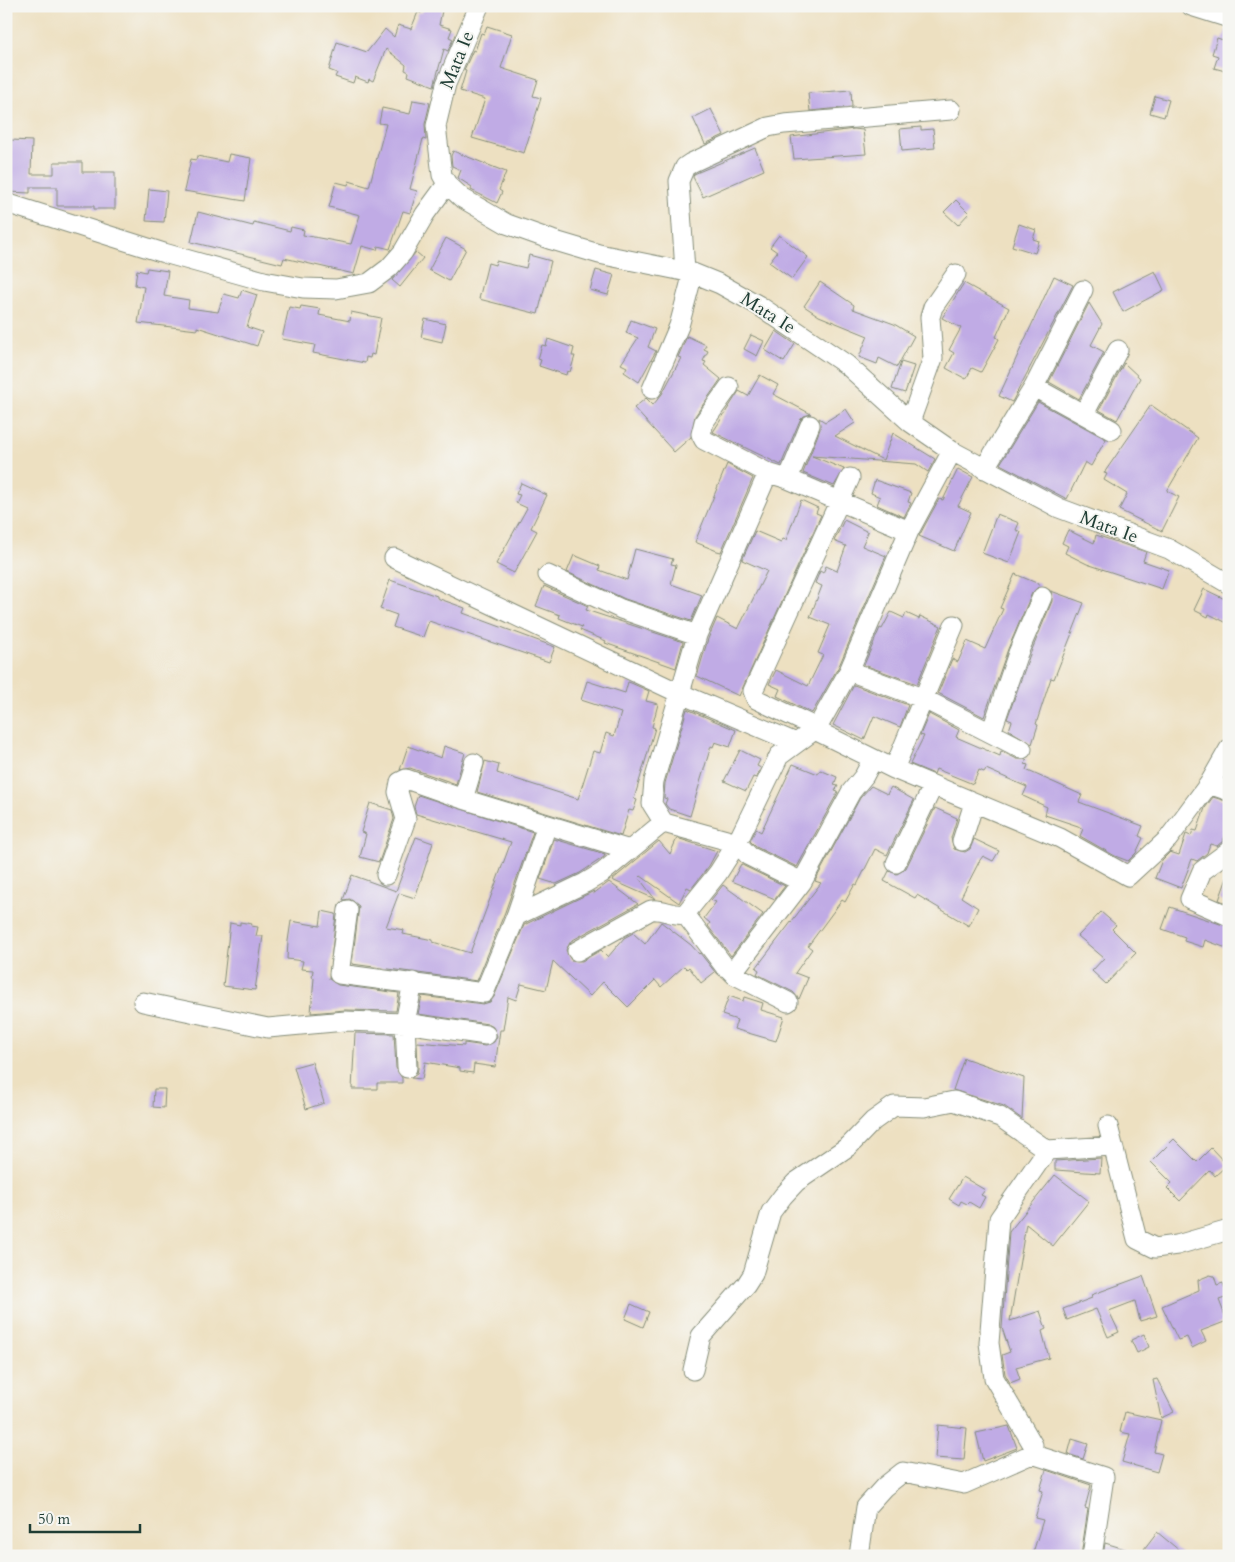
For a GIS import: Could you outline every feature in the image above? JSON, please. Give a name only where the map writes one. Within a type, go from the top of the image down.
[{"type":"street","name":"Mata Ie","points":[[479,6],[446,84],[436,126],[439,162],[447,184],[474,206],[525,231],[599,254],[689,272],[720,284],[758,305],[848,365],[910,422],[952,451],[1059,508],[1169,549],[1229,584]]},
{"type":"street","points":[[1191,6],[1229,18]]},
{"type":"street","points":[[652,389],[679,326],[689,272],[679,181],[685,167],[768,127],[784,124],[951,110]]},
{"type":"street","points":[[6,203],[164,253],[264,281],[303,288],[336,289],[369,283],[390,268],[403,252],[447,184]]},
{"type":"street","points":[[910,422],[932,358],[930,318],[933,307],[956,274]]},
{"type":"street","points":[[984,469],[1034,387],[1083,290]]},
{"type":"street","points":[[1084,414],[1118,350]]},
{"type":"street","points":[[729,387],[704,422],[701,434],[712,445],[768,473],[788,479],[909,531]]},
{"type":"street","points":[[1034,387],[1112,430]]},
{"type":"street","points":[[788,479],[810,425]]},
{"type":"street","points":[[577,951],[651,910],[658,908],[680,915],[685,914],[718,873],[737,843],[779,756],[809,734],[849,670],[909,531],[952,451]]},
{"type":"street","points":[[768,473],[697,635],[682,685],[649,779],[652,804],[664,823],[737,843],[749,856],[802,882]]},
{"type":"street","points":[[850,478],[753,691],[756,699],[809,734],[869,766],[894,769],[933,787],[972,810],[1060,838],[1128,876],[1168,839],[1209,784],[1229,749]]},
{"type":"street","points":[[394,558],[682,685],[809,734]]},
{"type":"street","points":[[548,575],[606,603],[697,635]]},
{"type":"street","points":[[991,733],[1018,653],[1042,597]]},
{"type":"street","points":[[894,769],[954,625]]},
{"type":"street","points":[[849,670],[922,698],[1022,749]]},
{"type":"street","points":[[462,800],[474,763]]},
{"type":"street","points":[[729,969],[735,969],[802,882],[850,792],[869,766]]},
{"type":"street","points":[[386,876],[406,819],[398,792],[402,780],[409,780],[462,800],[630,850]]},
{"type":"street","points":[[1209,784],[1229,791]]},
{"type":"street","points":[[896,863],[933,787]]},
{"type":"street","points":[[962,840],[972,810]]},
{"type":"street","points":[[516,916],[602,873],[664,823]]},
{"type":"street","points":[[348,910],[339,974],[485,992],[516,916],[547,825]]},
{"type":"street","points":[[1229,851],[1202,871],[1190,899],[1229,916]]},
{"type":"street","points":[[685,914],[725,967],[735,975],[788,1002]]},
{"type":"street","points":[[407,1068],[405,1023],[413,982]]},
{"type":"street","points":[[143,1002],[268,1028],[346,1021],[405,1023],[486,1035]]},
{"type":"street","points":[[693,1370],[701,1336],[746,1285],[753,1274],[771,1212],[783,1196],[796,1182],[848,1146],[873,1121],[894,1106],[924,1107],[954,1101],[1000,1117],[1046,1150],[1112,1146]]},
{"type":"street","points":[[1108,1126],[1137,1239],[1145,1245],[1155,1248],[1177,1245],[1229,1230]]},
{"type":"street","points":[[1032,1454],[1033,1445],[994,1378],[989,1343],[999,1219],[1046,1150]]},
{"type":"street","points":[[859,1556],[866,1507],[884,1487],[903,1472],[964,1484],[1032,1454],[1104,1477],[1092,1556]]},
{"type":"building","points":[[423,6],[443,6],[439,25],[452,29],[449,37],[453,39],[448,51],[444,49],[434,86],[408,76],[409,72],[405,70],[406,65],[386,49],[373,81],[369,79],[368,82],[355,77],[353,83],[335,77],[337,73],[329,70],[337,42],[367,52],[385,29],[394,37],[398,25],[411,29],[418,12],[421,13]]},
{"type":"building","points":[[487,26],[512,34],[501,68],[538,80],[533,96],[541,98],[524,153],[472,138],[485,99],[460,91],[466,71],[464,70],[473,50],[475,51],[481,33],[484,34]]},
{"type":"building","points":[[1226,31],[1229,31],[1229,72],[1214,68],[1218,56],[1212,54],[1217,38],[1223,40]]},
{"type":"building","points":[[851,90],[852,107],[810,111],[808,93]]},
{"type":"building","points":[[1155,96],[1169,100],[1164,117],[1150,113]]},
{"type":"building","points":[[413,100],[430,103],[425,124],[426,140],[423,139],[410,189],[417,191],[410,213],[403,211],[390,249],[378,246],[377,250],[362,246],[354,274],[284,258],[282,264],[191,242],[198,212],[253,226],[254,222],[290,231],[291,227],[304,230],[303,235],[351,244],[360,215],[329,207],[336,182],[348,185],[349,181],[369,187],[386,124],[379,123],[382,108],[410,114]]},
{"type":"building","points":[[711,109],[724,135],[705,144],[693,118]]},
{"type":"building","points":[[921,127],[921,130],[933,129],[935,148],[902,151],[900,129]]},
{"type":"building","points":[[854,129],[863,130],[866,154],[794,159],[791,137]]},
{"type":"building","points":[[11,140],[32,141],[31,174],[54,174],[54,162],[82,162],[82,172],[115,172],[115,209],[94,209],[94,206],[57,206],[57,187],[30,187],[30,193],[8,192]]},
{"type":"building","points":[[755,148],[764,170],[703,197],[693,177],[694,174]]},
{"type":"building","points":[[453,151],[506,172],[499,190],[502,192],[497,203],[471,190],[472,187],[458,178],[461,170],[452,166],[451,156]]},
{"type":"building","points":[[229,154],[251,158],[245,201],[184,191],[191,159],[196,160],[197,156],[227,162]]},
{"type":"building","points":[[149,189],[167,191],[164,222],[146,221]]},
{"type":"building","points":[[956,200],[969,213],[958,225],[944,212]]},
{"type":"building","points":[[1019,224],[1036,230],[1033,239],[1039,241],[1035,253],[1012,246]]},
{"type":"building","points":[[779,235],[808,257],[792,279],[769,262],[777,252],[770,247]]},
{"type":"building","points":[[446,238],[466,249],[449,281],[429,270]]},
{"type":"building","points":[[416,252],[423,258],[400,287],[392,280]]},
{"type":"building","points":[[529,255],[551,261],[538,314],[479,299],[488,263],[495,265],[496,261],[526,268]]},
{"type":"building","points":[[147,268],[168,271],[164,296],[189,300],[188,308],[218,312],[224,294],[239,298],[242,290],[257,295],[247,327],[262,332],[257,346],[197,327],[197,330],[138,323],[144,287],[135,285],[137,270],[146,272]]},
{"type":"building","points":[[596,270],[614,275],[608,295],[590,290]]},
{"type":"building","points":[[1155,271],[1164,290],[1123,312],[1113,292]]},
{"type":"building","points":[[1054,276],[1073,285],[1012,402],[999,396]]},
{"type":"building","points":[[820,282],[854,305],[853,309],[894,324],[914,336],[897,367],[879,358],[877,364],[859,357],[868,336],[819,316],[804,306]]},
{"type":"building","points":[[964,283],[1009,308],[996,337],[999,339],[981,372],[972,368],[966,379],[946,368],[954,353],[949,350],[961,328],[942,318]]},
{"type":"building","points":[[1089,303],[1102,324],[1091,345],[1104,352],[1079,399],[1049,382]]},
{"type":"building","points":[[301,306],[320,309],[319,315],[350,321],[351,312],[381,318],[374,355],[371,354],[370,358],[366,357],[365,363],[313,353],[315,345],[282,339],[289,307],[300,309]]},
{"type":"building","points":[[425,319],[446,324],[442,342],[421,337]]},
{"type":"building","points":[[631,320],[655,329],[648,347],[656,351],[639,382],[624,372],[627,367],[621,364],[638,338],[626,333]]},
{"type":"building","points":[[776,331],[795,344],[784,362],[765,350]]},
{"type":"building","points":[[751,335],[764,341],[757,356],[744,349]]},
{"type":"building","points":[[687,336],[706,345],[704,349],[708,351],[703,361],[706,362],[704,365],[721,379],[695,416],[691,437],[674,452],[634,408],[646,398],[653,405],[662,394],[681,358],[678,357]]},
{"type":"building","points":[[548,339],[574,348],[572,356],[575,356],[570,372],[567,371],[566,375],[539,366],[541,360],[538,359],[542,345],[546,346]]},
{"type":"building","points":[[901,362],[914,366],[905,393],[892,389]]},
{"type":"building","points":[[1124,363],[1140,378],[1117,420],[1099,410]]},
{"type":"building","points":[[760,375],[778,385],[773,394],[811,414],[804,416],[800,420],[781,465],[713,432],[739,391],[748,396]]},
{"type":"building","points":[[1038,402],[1106,439],[1091,466],[1085,462],[1067,499],[1000,464]]},
{"type":"building","points":[[1151,405],[1198,438],[1167,491],[1179,497],[1162,531],[1119,510],[1127,494],[1104,480],[1107,474],[1104,473]]},
{"type":"building","points":[[846,409],[855,423],[835,436],[883,460],[893,433],[935,459],[928,472],[916,464],[812,456],[844,469],[834,486],[803,473],[820,429],[819,418],[825,422]]},
{"type":"building","points":[[727,464],[753,478],[721,552],[695,542]]},
{"type":"building","points":[[958,469],[973,477],[958,506],[971,512],[954,551],[919,536],[939,499],[943,500]]},
{"type":"building","points":[[875,480],[911,493],[908,502],[911,503],[904,517],[877,505],[880,497],[871,493]]},
{"type":"building","points":[[521,483],[547,495],[531,528],[537,531],[514,573],[496,564],[527,508],[516,503],[520,495],[516,494]]},
{"type":"building","points":[[801,500],[818,508],[816,513],[821,515],[739,696],[697,676],[708,639],[717,618],[738,629],[767,571],[742,560],[755,531],[781,542],[783,539],[786,540]]},
{"type":"building","points":[[997,514],[1019,523],[1016,530],[1021,532],[1009,563],[982,553]]},
{"type":"building","points":[[844,520],[868,532],[862,546],[886,556],[839,666],[812,713],[777,696],[780,689],[769,684],[776,670],[808,686],[823,655],[818,653],[830,625],[810,617],[822,586],[815,583],[820,571],[823,573],[826,566],[837,571],[846,546],[834,541]]},
{"type":"building","points":[[1068,530],[1094,543],[1096,535],[1146,552],[1143,561],[1169,570],[1162,589],[1087,564],[1065,553],[1068,546],[1062,543]]},
{"type":"building","points":[[635,549],[673,559],[671,564],[676,565],[671,584],[702,595],[691,621],[625,599],[567,572],[574,555],[600,566],[599,570],[627,580]]},
{"type":"building","points":[[1015,574],[1039,584],[1039,586],[1032,593],[1008,649],[984,717],[938,693],[952,659],[958,662],[967,641],[985,649],[1003,609],[1000,608]]},
{"type":"building","points":[[390,580],[465,608],[463,613],[555,647],[549,662],[429,621],[423,637],[393,627],[397,615],[380,609]]},
{"type":"building","points":[[544,586],[588,606],[586,610],[683,642],[676,668],[605,643],[606,641],[580,630],[582,627],[559,618],[560,615],[536,606]]},
{"type":"building","points":[[1204,589],[1229,601],[1229,624],[1209,614],[1208,617],[1194,610]]},
{"type":"building","points":[[1051,591],[1084,603],[1054,679],[1051,678],[1036,724],[1038,725],[1032,744],[1009,730],[1012,721],[1007,719],[1029,657],[1052,601]]},
{"type":"building","points":[[891,612],[904,618],[906,613],[919,619],[920,616],[941,626],[917,684],[864,665],[880,628],[882,629]]},
{"type":"building","points":[[587,681],[625,693],[628,682],[649,691],[646,701],[658,704],[652,727],[655,728],[634,799],[637,800],[633,811],[629,810],[621,836],[477,792],[485,761],[499,765],[497,773],[578,799],[593,751],[600,753],[606,733],[614,736],[621,713],[581,700]]},
{"type":"building","points":[[854,685],[908,705],[900,727],[874,716],[864,740],[833,725]]},
{"type":"building","points":[[687,709],[736,730],[730,747],[715,742],[713,747],[711,746],[690,816],[669,809],[665,804],[667,799],[664,798],[665,783]]},
{"type":"building","points":[[929,714],[959,730],[956,737],[1000,756],[1001,751],[1017,759],[1027,759],[1025,764],[1028,765],[1026,770],[1082,795],[1079,802],[1143,826],[1139,836],[1143,838],[1136,853],[1128,861],[1115,856],[1080,836],[1083,829],[1078,826],[1045,815],[1047,807],[1023,796],[1027,787],[986,769],[984,772],[979,770],[973,784],[936,769],[934,774],[910,764],[924,736],[920,735]]},
{"type":"building","points":[[408,746],[441,758],[444,746],[465,753],[456,784],[410,768],[400,770]]},
{"type":"building","points":[[740,750],[760,760],[757,766],[761,768],[756,778],[753,777],[746,791],[724,781]]},
{"type":"building","points":[[793,764],[818,774],[820,770],[837,777],[834,785],[838,786],[835,791],[838,792],[797,867],[756,847],[750,841],[756,829],[761,832]]},
{"type":"building","points":[[871,786],[887,794],[891,787],[914,800],[887,855],[875,849],[857,885],[855,884],[845,902],[842,900],[808,946],[812,949],[795,973],[808,978],[799,999],[793,992],[757,974],[759,970],[756,968],[821,883],[815,881],[860,798]]},
{"type":"building","points":[[418,795],[533,832],[505,912],[477,981],[352,964],[359,906],[350,899],[343,900],[352,875],[396,891],[416,837],[433,843],[415,898],[399,893],[386,927],[404,930],[403,934],[433,940],[433,942],[470,953],[511,842],[416,814],[414,807]]},
{"type":"building","points":[[1213,797],[1229,802],[1229,827],[1223,841],[1217,846],[1210,844],[1207,853],[1197,861],[1192,859],[1181,888],[1155,878],[1162,860],[1170,852],[1179,855],[1186,834],[1191,836],[1193,830],[1197,831],[1205,808]]},
{"type":"building","points":[[370,803],[392,810],[394,819],[379,862],[360,857],[366,834],[361,832]]},
{"type":"building","points":[[935,808],[957,818],[951,838],[954,849],[965,852],[970,849],[974,839],[999,851],[993,861],[983,856],[961,897],[978,908],[969,926],[917,895],[915,898],[884,881],[889,871],[897,874],[906,868]]},
{"type":"building","points":[[677,838],[717,851],[709,866],[691,889],[687,887],[679,903],[641,876],[639,878],[655,899],[612,880],[659,841],[670,854]]},
{"type":"building","points":[[554,839],[605,854],[604,857],[580,873],[556,884],[540,879]]},
{"type":"building","points":[[741,864],[785,886],[775,899],[732,881]]},
{"type":"building","points":[[1227,878],[1229,879],[1229,904],[1219,900]]},
{"type":"building","points":[[609,882],[638,904],[571,941],[566,950],[571,960],[582,961],[601,950],[608,957],[624,938],[633,933],[645,944],[661,922],[700,953],[715,972],[701,983],[689,967],[687,969],[684,966],[661,987],[655,980],[628,1007],[603,982],[590,996],[553,961],[546,990],[521,984],[516,1000],[508,997],[503,1030],[500,1030],[495,1067],[474,1064],[473,1073],[460,1071],[460,1068],[425,1062],[422,1079],[411,1078],[417,1074],[418,1068],[417,1042],[464,1046],[464,1043],[485,1046],[494,1042],[497,1036],[493,1027],[488,1024],[418,1014],[422,996],[483,1004],[490,1002],[494,997],[524,925],[594,891],[593,894]]},
{"type":"building","points":[[723,885],[763,914],[731,956],[708,926],[710,923],[704,918],[716,902],[711,900]]},
{"type":"building","points":[[1170,907],[1229,927],[1229,949],[1205,940],[1203,947],[1184,941],[1185,937],[1162,929]]},
{"type":"building","points":[[322,911],[336,914],[329,979],[338,985],[399,993],[396,1011],[345,1010],[311,1013],[313,970],[301,969],[303,961],[287,959],[288,941],[291,921],[320,926]]},
{"type":"building","points":[[1101,912],[1116,925],[1112,929],[1136,953],[1106,984],[1092,971],[1104,958],[1078,936]]},
{"type":"building","points":[[240,922],[258,927],[256,936],[263,936],[255,990],[223,986],[230,923],[240,925]]},
{"type":"building","points":[[729,996],[743,1001],[744,997],[763,1003],[761,1010],[784,1017],[776,1041],[734,1029],[737,1020],[722,1015]]},
{"type":"building","points":[[355,1033],[394,1034],[396,1068],[402,1078],[402,1083],[377,1083],[377,1089],[352,1089]]},
{"type":"building","points":[[964,1058],[1024,1078],[1022,1119],[1004,1106],[953,1090]]},
{"type":"building","points":[[312,1062],[324,1103],[306,1109],[294,1067]]},
{"type":"building","points":[[154,1089],[165,1089],[164,1108],[153,1107]]},
{"type":"building","points":[[1174,1139],[1197,1162],[1211,1148],[1227,1165],[1215,1176],[1210,1170],[1180,1201],[1167,1188],[1172,1183],[1151,1162]]},
{"type":"building","points":[[1101,1158],[1100,1173],[1055,1170],[1055,1161]]},
{"type":"building","points":[[1055,1175],[1089,1201],[1053,1246],[1026,1224],[1010,1321],[1040,1311],[1046,1329],[1042,1331],[1049,1358],[1016,1367],[1020,1379],[1010,1383],[1005,1374],[1002,1355],[1010,1352],[1002,1328],[1009,1232]]},
{"type":"building","points":[[963,1177],[985,1190],[981,1195],[985,1197],[979,1208],[969,1202],[967,1204],[961,1201],[959,1205],[949,1199]]},
{"type":"building","points":[[1210,1275],[1214,1276],[1217,1285],[1223,1283],[1228,1297],[1219,1300],[1227,1321],[1201,1331],[1206,1341],[1192,1348],[1187,1337],[1178,1340],[1162,1306],[1199,1290],[1198,1280]]},
{"type":"building","points":[[1143,1276],[1157,1316],[1140,1321],[1135,1301],[1109,1311],[1119,1332],[1108,1337],[1096,1309],[1067,1320],[1063,1309],[1092,1298],[1091,1295]]},
{"type":"building","points":[[631,1304],[649,1312],[643,1327],[625,1319]]},
{"type":"building","points":[[1144,1334],[1149,1347],[1137,1353],[1131,1340]]},
{"type":"building","points":[[1157,1379],[1174,1412],[1161,1418],[1153,1380]]},
{"type":"building","points":[[1125,1412],[1161,1420],[1154,1452],[1162,1454],[1157,1472],[1122,1462],[1130,1434],[1120,1432]]},
{"type":"building","points":[[938,1425],[967,1428],[964,1460],[935,1458]]},
{"type":"building","points":[[1009,1426],[1017,1448],[983,1461],[976,1433]]},
{"type":"building","points":[[1072,1439],[1088,1444],[1083,1459],[1068,1454]]},
{"type":"building","points":[[1046,1470],[1091,1485],[1085,1508],[1088,1509],[1081,1556],[1032,1556],[1043,1520],[1035,1518],[1043,1491],[1040,1490]]},
{"type":"building","points":[[1157,1532],[1186,1556],[1152,1556],[1144,1549]]},
{"type":"building","points":[[1105,1543],[1138,1553],[1138,1556],[1103,1556]]}]
